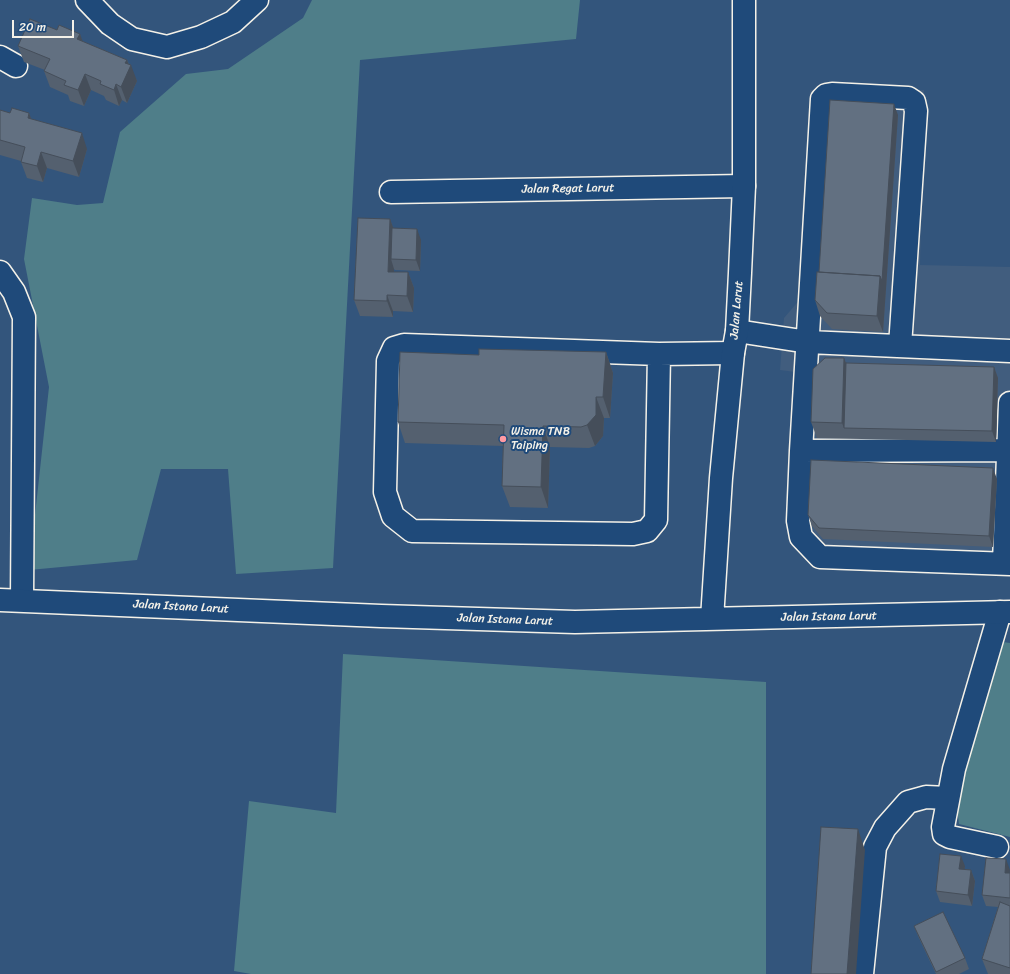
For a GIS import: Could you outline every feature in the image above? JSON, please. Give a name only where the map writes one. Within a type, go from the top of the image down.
[{"type":"street","points":[[87,0],[110,24],[132,39],[167,47],[201,37],[233,22],[257,0]]},
{"type":"street","name":"Jalan Larut","points":[[712,619],[721,478],[733,353],[737,330],[744,186],[744,0]]},
{"type":"street","points":[[900,346],[916,111],[914,102],[908,98],[832,94],[826,95],[822,99],[801,451],[799,526],[801,537],[820,557],[1007,564],[1010,403]]},
{"type":"street","name":"Jalan Regat Larut","points":[[391,192],[744,186]]},
{"type":"street","points":[[0,272],[14,292],[24,317],[22,599]]},
{"type":"street","points":[[737,330],[808,342],[1010,351]]},
{"type":"street","points":[[659,354],[656,520],[647,531],[633,534],[412,531],[393,516],[385,492],[388,361],[394,348],[404,345],[659,354],[733,353]]},
{"type":"street","points":[[801,451],[1009,450]]},
{"type":"street","name":"Jalan Istana Larut","points":[[0,600],[22,599],[381,616],[575,622],[1005,612]]},
{"type":"street","points":[[997,847],[950,838],[944,834],[942,827],[947,798],[1005,612]]},
{"type":"street","points":[[862,974],[875,847],[885,828],[908,802],[926,797],[947,798]]},
{"type":"shaded area","points":[[810,90],[924,90],[920,265],[1010,267],[1010,568],[815,562],[787,523],[795,372],[780,370],[784,318],[802,297]]},
{"type":"green space","points":[[312,0],[580,0],[576,39],[360,60],[333,568],[236,574],[228,469],[161,469],[137,560],[29,570],[49,387],[24,259],[32,198],[77,205],[103,203],[120,132],[186,74],[228,69],[303,18]]},
{"type":"green space","points":[[996,641],[1010,643],[1010,837],[959,824],[956,800]]},
{"type":"green space","points":[[343,654],[766,682],[766,974],[251,974],[234,971],[249,801],[336,813]]},
{"type":"building","points":[[30,19],[57,30],[59,25],[80,34],[77,39],[127,60],[125,63],[131,65],[121,87],[116,84],[114,90],[100,84],[101,81],[85,74],[78,90],[64,85],[66,81],[44,71],[50,59],[18,46]]},
{"type":"building","points":[[830,100],[894,104],[882,281],[880,276],[819,272]]},
{"type":"building","points":[[12,108],[29,113],[28,118],[82,133],[73,161],[41,152],[37,166],[21,162],[25,147],[0,140],[0,110],[10,113]]},
{"type":"building","points":[[358,218],[390,219],[388,272],[408,272],[407,296],[387,295],[387,301],[354,300]]},
{"type":"building","points":[[392,228],[417,229],[416,260],[391,259]]},
{"type":"building","points":[[817,272],[880,276],[877,316],[827,313],[815,300]]},
{"type":"building","name":"Wisma TNB Taiping","points":[[479,349],[606,352],[603,397],[596,397],[596,415],[587,425],[581,427],[543,426],[541,487],[502,486],[504,425],[398,422],[400,352],[479,355]]},
{"type":"building","points":[[825,358],[844,358],[842,423],[811,422],[813,369]]},
{"type":"building","points":[[846,363],[994,367],[992,431],[844,428]]},
{"type":"building","points":[[811,460],[993,468],[989,536],[819,528],[808,515]]},
{"type":"building","points":[[821,827],[858,829],[847,974],[811,974]]},
{"type":"building","points":[[940,854],[961,856],[959,869],[971,870],[968,895],[936,891]]},
{"type":"building","points":[[986,858],[1006,859],[1005,873],[1010,873],[1010,898],[982,895]]},
{"type":"building","points":[[1000,902],[1010,906],[1010,968],[982,959]]},
{"type":"building","points":[[943,912],[965,958],[936,972],[914,926]]},
{"type":"place","name":"Wisma TNB Taiping","points":[[503,439]]}]
